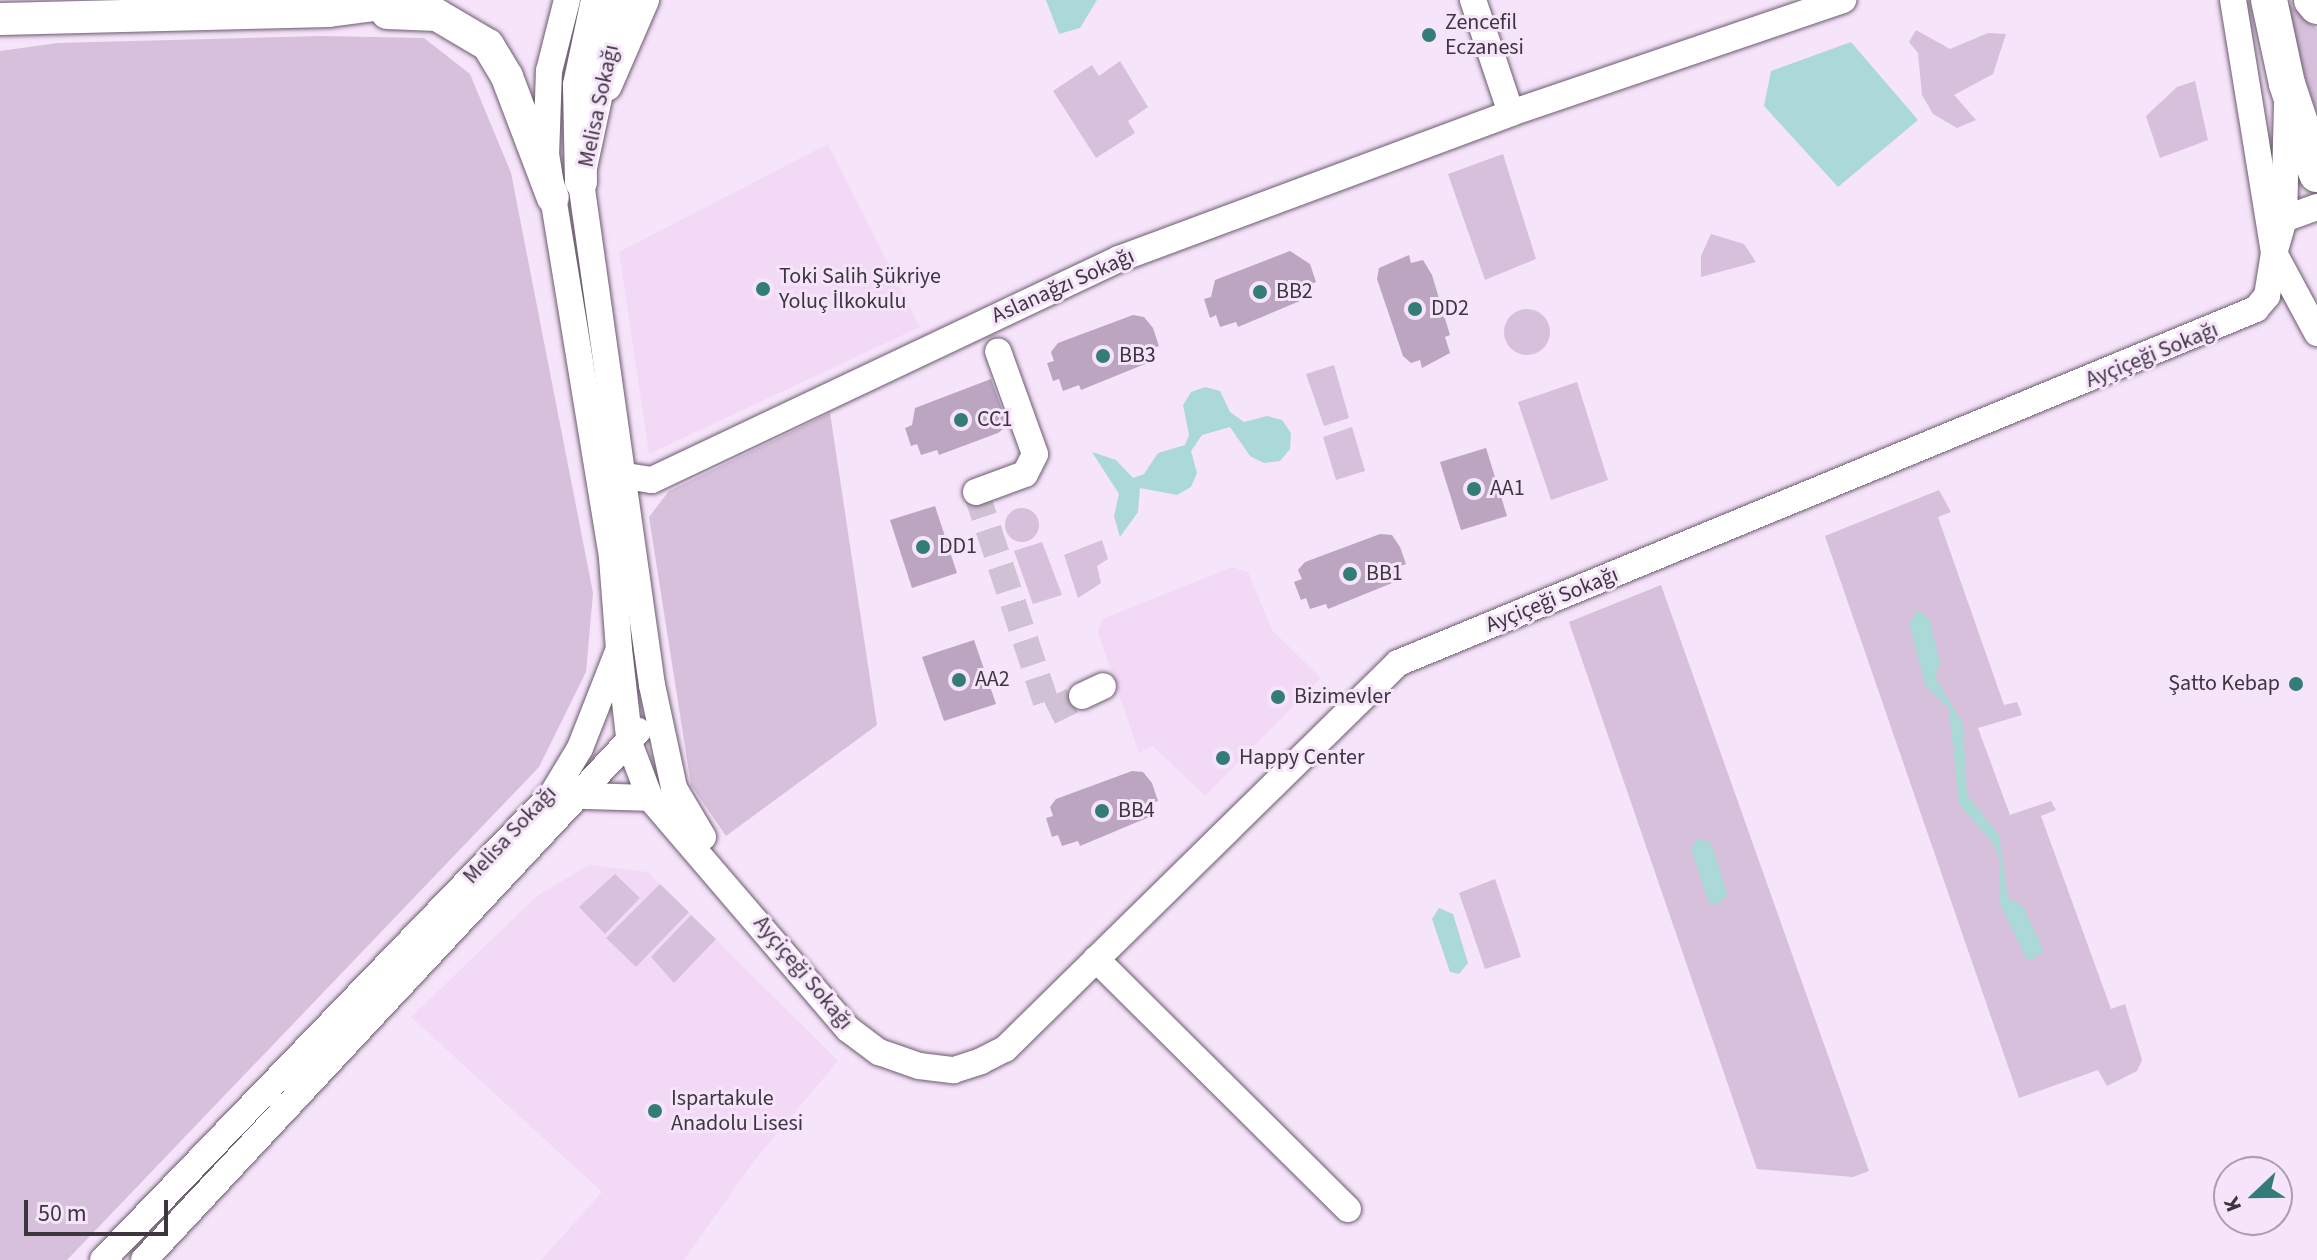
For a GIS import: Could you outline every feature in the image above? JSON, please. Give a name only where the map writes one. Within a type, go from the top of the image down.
[{"type":"highway","points":[[2269,0],[2287,84],[2317,174]]},
{"type":"highway","points":[[2312,0],[2317,6]]},
{"type":"main road","points":[[348,10],[413,0]]},
{"type":"main road","points":[[581,182],[579,85],[597,0]]},
{"type":"main road","points":[[606,85],[643,0]]},
{"type":"main road","points":[[0,19],[348,10],[437,15],[478,35],[507,77],[553,198]]},
{"type":"street","name":"Melisa Sokağı","points":[[103,1260],[553,793],[580,748],[619,649],[612,557],[546,156],[549,71],[567,0]]},
{"type":"street","name":"Melisa Sokağı","points":[[620,0],[606,85],[581,182],[614,439],[626,476],[652,685]]},
{"type":"street","points":[[1473,0],[1511,113],[1843,0]]},
{"type":"street","name":"Ayçiçeği Sokağı","points":[[619,649],[630,745],[650,798],[727,882],[848,1029],[879,1052],[919,1066],[954,1070],[1005,1049],[1398,663],[2238,320],[2267,296],[2274,253],[2233,0]]},
{"type":"street","points":[[2287,84],[2284,219],[2274,253],[2317,333]]},
{"type":"street","name":"Aslanağzı Sokağı","points":[[626,476],[652,480],[1119,259],[1511,113]]},
{"type":"street","points":[[2284,219],[2317,207]]},
{"type":"street","points":[[976,492],[1025,474],[1035,454],[998,351]]},
{"type":"street","points":[[630,745],[652,685]]},
{"type":"street","name":"Ayçiçeği Sokağı","points":[[652,685],[674,788],[727,882]]},
{"type":"street","name":"Melisa Sokağı","points":[[144,1260],[630,745]]},
{"type":"street","points":[[583,796],[650,798]]},
{"type":"street","points":[[1096,959],[1348,1209]]},
{"type":"shaded area","points":[[1046,0],[1097,0],[1080,28],[1059,34]]},
{"type":"shaded area","points":[[2284,0],[2317,29],[2317,114],[2291,34]]},
{"type":"shaded area","points":[[1916,30],[1950,49],[1988,33],[2006,34],[1993,74],[1954,95],[1976,120],[1957,128],[1933,114],[1922,95],[1918,53],[1909,42]]},
{"type":"shaded area","points":[[320,36],[424,38],[470,74],[511,173],[593,593],[586,672],[539,767],[67,1260],[0,1260],[0,51],[58,43]]},
{"type":"shaded area","points":[[1851,42],[1918,120],[1838,187],[1764,106],[1771,71]]},
{"type":"shaded area","points":[[1120,61],[1148,107],[1128,121],[1135,133],[1096,158],[1053,91],[1092,65],[1099,76]]},
{"type":"shaded area","points":[[2195,81],[2208,140],[2160,158],[2146,116],[2177,87]]},
{"type":"shaded area","name":"Toki Salih Şükriye Yoluç İlkokulu","points":[[828,144],[920,327],[649,454],[619,252]]},
{"type":"shaded area","points":[[1503,154],[1536,259],[1485,280],[1448,174]]},
{"type":"shaded area","points":[[1711,234],[1744,244],[1756,262],[1701,277],[1701,256]]},
{"type":"shaded area","points":[[1527,309],[1543,316],[1550,332],[1543,348],[1527,355],[1511,348],[1504,332],[1511,316]]},
{"type":"shaded area","points":[[1334,365],[1349,418],[1324,426],[1306,374]]},
{"type":"shaded area","points":[[1577,382],[1608,480],[1551,500],[1518,402]]},
{"type":"shaded area","points":[[1205,387],[1220,391],[1230,412],[1244,422],[1267,416],[1282,420],[1291,433],[1290,449],[1280,461],[1264,463],[1250,456],[1230,427],[1202,435],[1191,451],[1197,473],[1191,487],[1177,495],[1140,488],[1138,512],[1120,537],[1114,516],[1119,494],[1092,452],[1116,460],[1133,478],[1144,474],[1158,453],[1185,445],[1189,435],[1183,405],[1191,392]]},
{"type":"shaded area","points":[[830,413],[877,725],[726,836],[691,785],[649,517],[669,491]]},
{"type":"shaded area","points":[[1352,427],[1365,471],[1336,480],[1323,437]]},
{"type":"shaded area","points":[[1939,490],[1951,512],[1938,517],[2004,705],[2017,702],[2022,715],[1978,728],[2010,815],[2051,801],[2056,810],[2041,816],[2111,1009],[2125,1004],[2142,1060],[2137,1071],[2107,1086],[2098,1070],[2019,1098],[1825,536]]},
{"type":"shaded area","points":[[1022,508],[1034,513],[1039,525],[1034,537],[1022,542],[1010,537],[1005,525],[1010,513]]},
{"type":"shaded area","points":[[1102,540],[1108,559],[1097,566],[1101,583],[1078,598],[1064,555]]},
{"type":"shaded area","points":[[1042,542],[1062,595],[1033,604],[1014,551]]},
{"type":"shaded area","points":[[1232,567],[1248,572],[1272,630],[1321,678],[1205,796],[1153,746],[1139,753],[1098,633],[1102,619]]},
{"type":"shaded area","points":[[1661,585],[1869,1171],[1853,1177],[1757,1169],[1569,622]]},
{"type":"shaded area","points":[[1918,610],[1929,618],[1940,663],[1935,677],[1963,724],[1967,795],[1999,835],[2008,898],[2023,906],[2043,950],[2036,958],[2027,960],[2000,904],[2000,859],[1991,841],[1959,804],[1949,709],[1925,685],[1909,623]]},
{"type":"shaded area","points":[[1698,838],[1712,844],[1727,894],[1718,905],[1709,903],[1691,849]]},
{"type":"shaded area","name":"Ispartakule Anadolu Lisesi","points":[[589,865],[648,872],[838,1061],[754,1161],[684,1260],[541,1260],[602,1192],[411,1017],[538,895]]},
{"type":"shaded area","points":[[615,874],[640,898],[605,934],[579,907]]},
{"type":"shaded area","points":[[1495,879],[1521,957],[1485,969],[1459,893]]},
{"type":"shaded area","points":[[660,884],[689,912],[636,967],[606,938]]},
{"type":"shaded area","points":[[1439,908],[1453,914],[1468,963],[1459,974],[1450,972],[1432,919]]},
{"type":"shaded area","points":[[691,915],[716,939],[674,983],[651,957]]},
{"type":"building","name":"BB2","points":[[1290,251],[1310,264],[1316,282],[1308,285],[1312,296],[1238,327],[1236,322],[1220,327],[1216,315],[1210,318],[1204,299],[1211,297],[1215,280]]},
{"type":"building","name":"DD2","points":[[1409,255],[1411,263],[1423,260],[1432,275],[1450,335],[1445,337],[1450,353],[1422,368],[1420,360],[1411,363],[1403,356],[1377,279],[1379,268]]},
{"type":"building","name":"BB3","points":[[1133,315],[1144,317],[1153,328],[1159,346],[1151,349],[1155,360],[1081,390],[1079,385],[1063,391],[1059,379],[1053,381],[1047,363],[1054,361],[1051,352],[1058,343]]},
{"type":"building","name":"CC1","points":[[991,379],[1008,425],[998,433],[939,455],[937,450],[921,455],[917,444],[911,446],[905,428],[912,425],[915,408]]},
{"type":"building","name":"AA1","points":[[1486,448],[1507,516],[1461,530],[1440,462]]},
{"type":"building","name":"DD1","points":[[935,506],[957,573],[912,588],[890,520]]},
{"type":"building","name":"BB1","points":[[1380,534],[1392,535],[1400,547],[1406,564],[1398,567],[1402,579],[1328,609],[1326,604],[1310,609],[1306,598],[1301,600],[1294,582],[1302,579],[1298,570],[1305,562]]},
{"type":"building","name":"AA2","points":[[974,640],[996,704],[944,721],[922,657]]},
{"type":"building","name":"BB4","points":[[1132,771],[1143,772],[1152,783],[1158,801],[1150,804],[1154,815],[1080,846],[1078,841],[1062,846],[1058,835],[1052,837],[1046,818],[1053,816],[1050,807],[1056,799]]},
{"type":"tunnel","points":[[976,492],[1049,712],[1082,696]]},
{"type":"place","name":"Zencefil Eczanesi","points":[[1429,35]]},
{"type":"place","name":"Toki Salih Şükriye Yoluç İlkokulu","points":[[763,289]]},
{"type":"place","name":"BB2","points":[[1260,292]]},
{"type":"place","name":"DD2","points":[[1415,309]]},
{"type":"place","name":"BB3","points":[[1103,356]]},
{"type":"place","name":"CC1","points":[[961,420]]},
{"type":"place","name":"AA1","points":[[1474,489]]},
{"type":"place","name":"DD1","points":[[923,547]]},
{"type":"place","name":"BB1","points":[[1350,574]]},
{"type":"place","name":"AA2","points":[[959,680]]},
{"type":"place","name":"Şatto Kebap","points":[[2296,684]]},
{"type":"place","name":"Bizimevler","points":[[1278,697]]},
{"type":"place","name":"Happy Center","points":[[1223,758]]},
{"type":"place","name":"BB4","points":[[1102,811]]},
{"type":"place","name":"Ispartakule Anadolu Lisesi","points":[[655,1111]]}]
